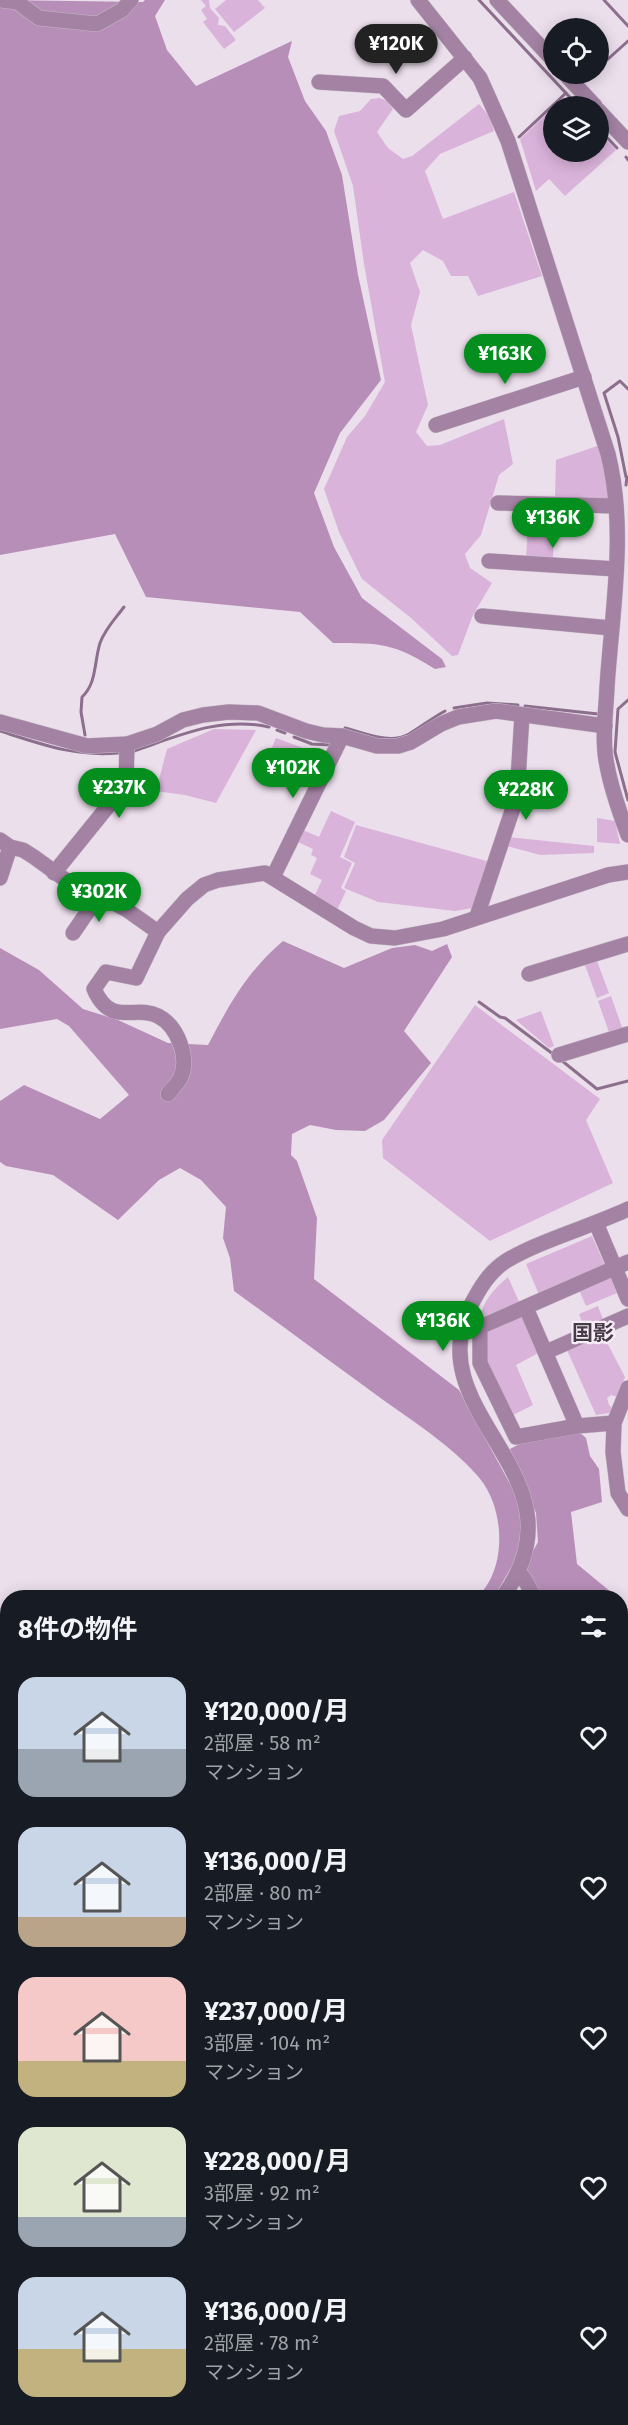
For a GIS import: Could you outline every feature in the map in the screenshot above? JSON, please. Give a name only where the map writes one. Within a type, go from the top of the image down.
[{"type":"street","points":[[1,0],[17,2],[39,18],[97,24],[122,10],[132,0]]},
{"type":"street","points":[[418,0],[465,58],[488,93],[508,141],[584,376],[613,474],[616,506],[616,596],[611,628],[605,726],[606,760],[628,835]]},
{"type":"street","points":[[497,0],[543,49]]},
{"type":"street","points":[[319,82],[383,86],[406,110],[465,58]]},
{"type":"street","points":[[574,84],[586,96]]},
{"type":"street","points":[[609,122],[628,142]]},
{"type":"street","points":[[436,425],[584,376]]},
{"type":"street","points":[[498,503],[616,506]]},
{"type":"street","points":[[489,561],[616,569]]},
{"type":"street","points":[[482,616],[611,628]]},
{"type":"street","points":[[0,722],[87,746],[128,744],[157,734],[183,720],[203,714],[229,712],[258,713],[306,731],[342,736],[376,746],[398,746],[458,717],[496,711],[605,726]]},
{"type":"street","points":[[477,916],[517,796],[522,715]]},
{"type":"street","points":[[273,877],[342,736]]},
{"type":"street","points":[[54,873],[126,784],[128,744]]},
{"type":"street","points":[[0,878],[5,844],[23,850],[74,886],[99,895],[127,910],[158,932]]},
{"type":"street","points":[[168,1094],[180,1078],[184,1059],[178,1038],[168,1024],[158,1016],[127,1014],[110,1009],[100,1003],[94,989],[106,972],[136,978],[158,932],[187,899],[204,885],[244,875],[265,873],[327,912],[371,936],[395,938],[443,928],[608,875],[628,872]]},
{"type":"street","points":[[73,933],[99,895]]},
{"type":"street","points":[[529,974],[628,944]]},
{"type":"street","points":[[559,1055],[628,1034]]},
{"type":"street","points":[[508,1590],[513,1583],[525,1552],[529,1520],[517,1478],[474,1404],[461,1371],[460,1335],[467,1313],[482,1284],[506,1261],[628,1209]]},
{"type":"street","points":[[596,1223],[621,1265],[628,1299]]},
{"type":"street","points":[[614,1423],[577,1426],[516,1437],[480,1363],[480,1327],[621,1265]]},
{"type":"street","points":[[526,1308],[577,1426]]},
{"type":"street","points":[[546,1352],[628,1316]]},
{"type":"street","points":[[628,1388],[614,1423],[613,1452],[618,1493],[628,1509]]},
{"type":"street","points":[[523,1577],[530,1590]]},
{"type":"shaded area","points":[[0,0],[143,2],[145,0],[165,0],[155,16],[167,50],[196,86],[292,41],[288,57],[305,101],[326,131],[342,175],[358,275],[381,380],[340,433],[314,493],[334,547],[362,598],[442,659],[446,667],[435,669],[421,660],[386,646],[333,643],[300,612],[146,597],[115,534],[0,555]]},
{"type":"shaded area","points":[[201,0],[209,0],[210,8],[219,18],[218,25],[225,26],[236,40],[224,49],[203,22],[207,19],[201,10],[206,6]]},
{"type":"shaded area","points":[[226,0],[258,0],[265,8],[234,32],[215,9]]},
{"type":"shaded area","points":[[380,98],[389,102],[393,109],[377,132],[388,148],[403,159],[412,156],[479,104],[489,116],[494,131],[440,154],[425,171],[443,219],[514,192],[542,276],[478,296],[468,276],[451,276],[443,261],[423,250],[410,263],[420,292],[411,325],[428,405],[416,432],[427,446],[440,445],[504,419],[513,464],[499,475],[481,535],[465,554],[470,568],[492,583],[473,615],[458,655],[452,656],[411,618],[362,579],[339,532],[324,489],[347,437],[365,416],[385,382],[353,186],[334,131],[339,116],[360,111],[371,99]]},
{"type":"shaded area","points":[[543,117],[543,162],[603,162],[565,196],[549,179],[536,191],[520,139]]},
{"type":"shaded area","points":[[609,143],[616,150],[609,156]]},
{"type":"shaded area","points":[[600,445],[610,501],[555,498],[556,460]]},
{"type":"shaded area","points":[[529,510],[568,512],[567,529],[554,529],[553,560],[526,558]]},
{"type":"shaded area","points":[[214,729],[256,730],[216,803],[156,791],[167,749]]},
{"type":"shaded area","points":[[276,738],[317,753],[327,752],[308,785],[265,764]]},
{"type":"shaded area","points":[[331,811],[355,822],[340,857],[352,863],[341,888],[346,891],[336,912],[312,901],[322,880],[310,874],[317,858],[311,855],[313,849],[298,842],[303,830],[319,837]]},
{"type":"shaded area","points":[[597,818],[615,821],[620,844],[597,842]]},
{"type":"shaded area","points":[[356,825],[490,862],[473,908],[455,911],[378,902],[344,888],[355,863],[344,857]]},
{"type":"shaded area","points":[[508,837],[594,846],[594,853],[540,855],[507,846]]},
{"type":"shaded area","points":[[283,941],[344,968],[392,948],[415,945],[432,951],[447,944],[452,957],[404,1031],[431,1063],[384,1120],[365,1131],[336,1130],[310,1125],[292,1134],[291,1155],[297,1161],[317,1218],[314,1279],[459,1390],[516,1495],[521,1527],[519,1548],[498,1590],[483,1590],[494,1572],[499,1540],[495,1508],[481,1480],[472,1469],[436,1438],[234,1291],[230,1258],[223,1238],[226,1207],[201,1180],[180,1168],[159,1180],[118,1220],[53,1175],[6,1166],[0,1162],[0,1101],[24,1085],[100,1119],[129,1095],[69,1026],[57,1019],[0,1029],[0,948],[39,970],[83,1009],[118,1020],[168,1043],[208,1045],[240,989]]},
{"type":"shaded area","points":[[597,961],[609,993],[597,998],[585,965]]},
{"type":"shaded area","points":[[611,996],[623,1030],[610,1035],[598,1001]]},
{"type":"shaded area","points":[[475,1005],[600,1099],[586,1120],[613,1183],[490,1241],[383,1158],[382,1140]]},
{"type":"shaded area","points":[[541,1011],[554,1046],[549,1048],[516,1020]]},
{"type":"shaded area","points":[[592,1236],[606,1268],[540,1297],[526,1264]]},
{"type":"shaded area","points":[[610,1276],[617,1293],[586,1306],[579,1290]]},
{"type":"shaded area","points":[[508,1277],[521,1306],[478,1325],[488,1298]]},
{"type":"shaded area","points":[[598,1306],[604,1322],[585,1330],[579,1314]]},
{"type":"shaded area","points":[[525,1312],[542,1351],[516,1365],[533,1405],[511,1416],[485,1363],[484,1332]]},
{"type":"shaded area","points":[[603,1335],[625,1377],[618,1397],[611,1395],[607,1398],[613,1409],[609,1413],[596,1415],[567,1350]]},
{"type":"shaded area","points":[[578,1431],[586,1438],[590,1456],[599,1469],[602,1502],[571,1512],[577,1564],[609,1590],[533,1590],[525,1573],[528,1560],[538,1542],[536,1513],[510,1449],[529,1439]]},
{"type":"waterway","points":[[479,0],[569,96]]},
{"type":"waterway","points":[[604,0],[628,26]]},
{"type":"waterway","points":[[609,58],[628,41]]},
{"type":"waterway","points":[[519,137],[566,93]]},
{"type":"waterway","points":[[609,140],[617,148]]},
{"type":"waterway","points":[[626,477],[618,437],[604,393],[620,381],[628,389]]},
{"type":"waterway","points":[[626,485],[627,477]]},
{"type":"waterway","points":[[85,735],[81,712],[82,697],[93,679],[102,638],[124,607]]},
{"type":"waterway","points":[[628,700],[618,709],[615,752],[628,800]]},
{"type":"waterway","points":[[454,708],[487,703],[518,705]]},
{"type":"waterway","points":[[525,706],[598,714]]},
{"type":"waterway","points":[[345,728],[377,737],[402,737],[445,711]]},
{"type":"waterway","points":[[134,751],[200,729],[234,724],[269,727]]},
{"type":"waterway","points":[[277,730],[285,733]]},
{"type":"waterway","points":[[0,731],[44,745],[73,751],[118,753]]},
{"type":"waterway","points":[[294,737],[312,744],[331,745]]},
{"type":"waterway","points":[[479,1002],[505,1018],[553,1054]]},
{"type":"waterway","points":[[561,1060],[597,1089],[628,1081]]},
{"type":"district","name":"国影","points":[[593,1333]]}]
